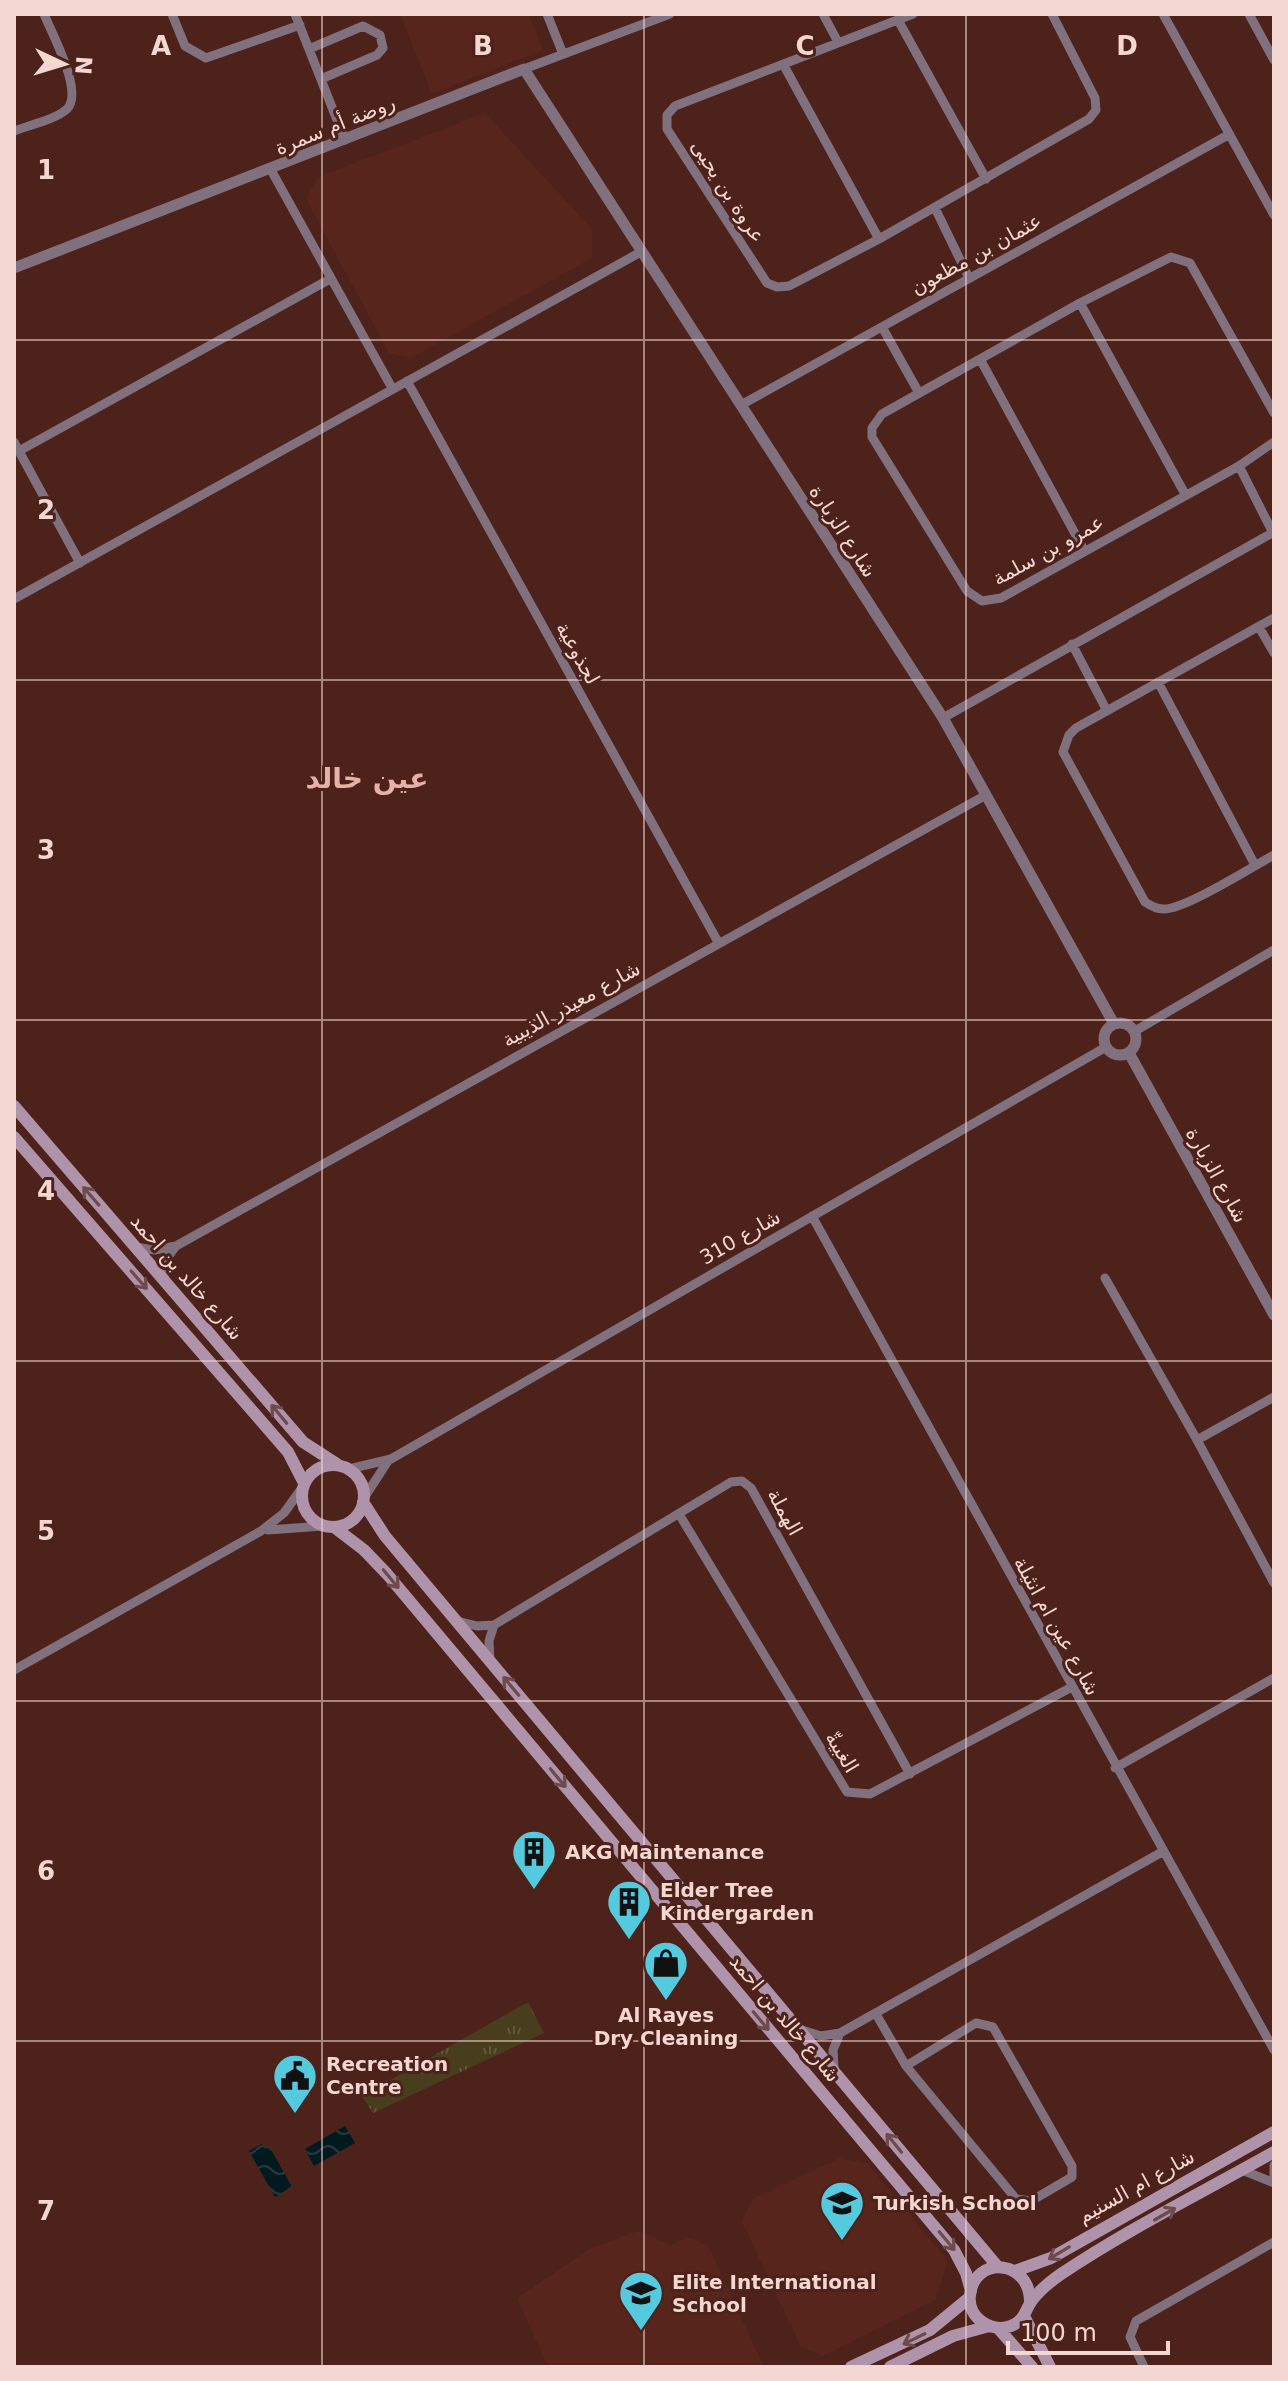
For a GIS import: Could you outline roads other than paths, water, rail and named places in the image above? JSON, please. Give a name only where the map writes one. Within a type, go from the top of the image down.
[{"type":"main road","name":"شارع خالد بن احمد","points":[[14,1106],[303,1442],[343,1467]]},
{"type":"main road","name":"شارع خالد بن احمد","points":[[14,1137],[288,1452],[303,1486]]},
{"type":"main road","points":[[321,1466],[343,1467],[361,1481],[364,1500],[350,1522],[328,1527],[303,1507],[303,1486],[321,1466]]},
{"type":"main road","name":"شارع خالد بن احمد","points":[[364,1500],[377,1526],[998,2267]]},
{"type":"main road","name":"شارع خالد بن احمد","points":[[328,1527],[376,1561],[954,2250],[966,2273],[970,2295]]},
{"type":"main road","name":"شارع ام السنيم","points":[[1015,2271],[1051,2258],[1274,2132]]},
{"type":"main road","name":"شارع ام السنيم","points":[[1030,2303],[1062,2273],[1274,2152]]},
{"type":"main road","points":[[851,2367],[930,2330],[970,2295],[981,2274],[998,2267],[1015,2271],[1028,2286],[1030,2303],[1024,2316],[1008,2327],[953,2336],[890,2367]]},
{"type":"main road","points":[[970,2295],[975,2315],[994,2327],[1032,2367]]},
{"type":"main road","points":[[1024,2316],[1050,2367]]},
{"type":"street","points":[[14,131],[63,112],[72,102],[73,86],[44,14]]},
{"type":"street","points":[[172,14],[185,46],[206,58],[300,25]]},
{"type":"street","points":[[295,14],[345,140]]},
{"type":"street","points":[[547,14],[563,54]]},
{"type":"street","name":"روضة أم سمرة","points":[[14,268],[670,14]]},
{"type":"street","points":[[823,14],[838,42]]},
{"type":"street","name":"عروة بن يحيى","points":[[913,14],[675,106],[667,115],[667,129],[767,283],[789,286],[935,208],[1089,119],[1096,110],[1095,98],[1052,14]]},
{"type":"street","points":[[1163,14],[1228,135],[1270,198],[1274,215]]},
{"type":"street","points":[[1249,14],[1274,60]]},
{"type":"street","points":[[898,20],[986,179]]},
{"type":"street","points":[[309,49],[363,26],[380,35],[383,48],[377,55],[321,79]]},
{"type":"street","points":[[783,64],[879,239]]},
{"type":"street","name":"شارع الزبارة","points":[[524,69],[639,253],[943,718],[1114,1024]]},
{"type":"street","name":"عثمان بن مظعون","points":[[741,405],[1228,135]]},
{"type":"street","points":[[271,170],[392,388]]},
{"type":"street","points":[[935,208],[969,278]]},
{"type":"street","points":[[14,599],[639,253]]},
{"type":"street","name":"عمرو بن سلمة","points":[[1274,413],[1190,263],[1184,259],[1164,258],[919,393],[876,420],[872,437],[884,461],[974,598],[982,601],[1001,598],[1239,466],[1274,442]]},
{"type":"street","points":[[80,563],[17,446],[330,279]]},
{"type":"street","points":[[1080,303],[1185,494]]},
{"type":"street","points":[[882,327],[919,393]]},
{"type":"street","points":[[980,359],[1084,550]]},
{"type":"street","name":"لجذوعية","points":[[407,381],[718,942]]},
{"type":"street","points":[[943,718],[1274,532],[1239,466]]},
{"type":"street","points":[[1274,618],[1069,735],[1063,752],[1145,902],[1160,909],[1178,906],[1274,855]]},
{"type":"street","points":[[1259,627],[1274,653]]},
{"type":"street","points":[[1072,644],[1107,711]]},
{"type":"street","points":[[1158,682],[1255,865]]},
{"type":"street","name":"شارع معيذر الذيبية","points":[[135,1247],[155,1250],[176,1246],[986,795]]},
{"type":"street","points":[[1135,1031],[1274,950]]},
{"type":"street","points":[[1114,1024],[1126,1024],[1135,1031],[1136,1041],[1129,1053],[1117,1055],[1106,1047],[1104,1037],[1114,1024]]},
{"type":"street","name":"شارع 310","points":[[343,1467],[391,1459],[1106,1047]]},
{"type":"street","name":"شارع الزبارة","points":[[1129,1053],[1274,1315]]},
{"type":"street","name":"شارع عين ام انثيلة","points":[[812,1216],[1070,1688],[1274,2050]]},
{"type":"street","points":[[164,1280],[167,1258],[176,1246]]},
{"type":"street","points":[[1105,1278],[1274,1583]]},
{"type":"street","points":[[1197,1440],[1274,1397]]},
{"type":"street","name":"شارع 310","points":[[364,1500],[391,1459]]},
{"type":"street","name":"الهملة","points":[[494,1625],[731,1482],[742,1481],[751,1488],[910,1774]]},
{"type":"street","points":[[14,1670],[261,1531],[284,1513],[303,1486]]},
{"type":"street","name":"الغبيةّ","points":[[679,1514],[841,1787],[854,1795],[870,1794],[1070,1688]]},
{"type":"street","points":[[261,1531],[328,1527]]},
{"type":"street","points":[[455,1620],[467,1625],[494,1625],[489,1641],[490,1661]]},
{"type":"street","points":[[1115,1768],[1274,1678]]},
{"type":"street","points":[[802,2030],[821,2036],[840,2033],[1162,1852]]},
{"type":"street","points":[[876,2014],[906,2066],[1016,2199],[1031,2201],[1072,2177],[1072,2166],[993,2027],[976,2023],[906,2066]]},
{"type":"street","points":[[834,2068],[833,2050],[840,2033]]},
{"type":"street","points":[[1274,2165],[1274,2177]]},
{"type":"street","points":[[1242,2170],[1274,2183]]},
{"type":"street","points":[[1144,2367],[1132,2346],[1131,2329],[1136,2321],[1274,2242]]},
{"type":"water","points":[[345,2126],[355,2143],[314,2166],[305,2149]]},
{"type":"water","points":[[262,2144],[265,2149],[269,2146],[292,2187],[275,2197],[249,2151]]},
{"type":"place","name":"AKG Maintenance","points":[[534,1891]]},
{"type":"place","name":"Elder Tree Kindergarden","points":[[629,1941]]},
{"type":"place","name":"Al Rayes Dry Cleaning","points":[[666,2002]]},
{"type":"place","name":"Recreation Centre","points":[[295,2115]]},
{"type":"place","name":"Turkish School","points":[[842,2242]]},
{"type":"place","name":"Elite International School","points":[[641,2332]]},
{"type":"district","name":"عين خالد","points":[[367,778]]}]
